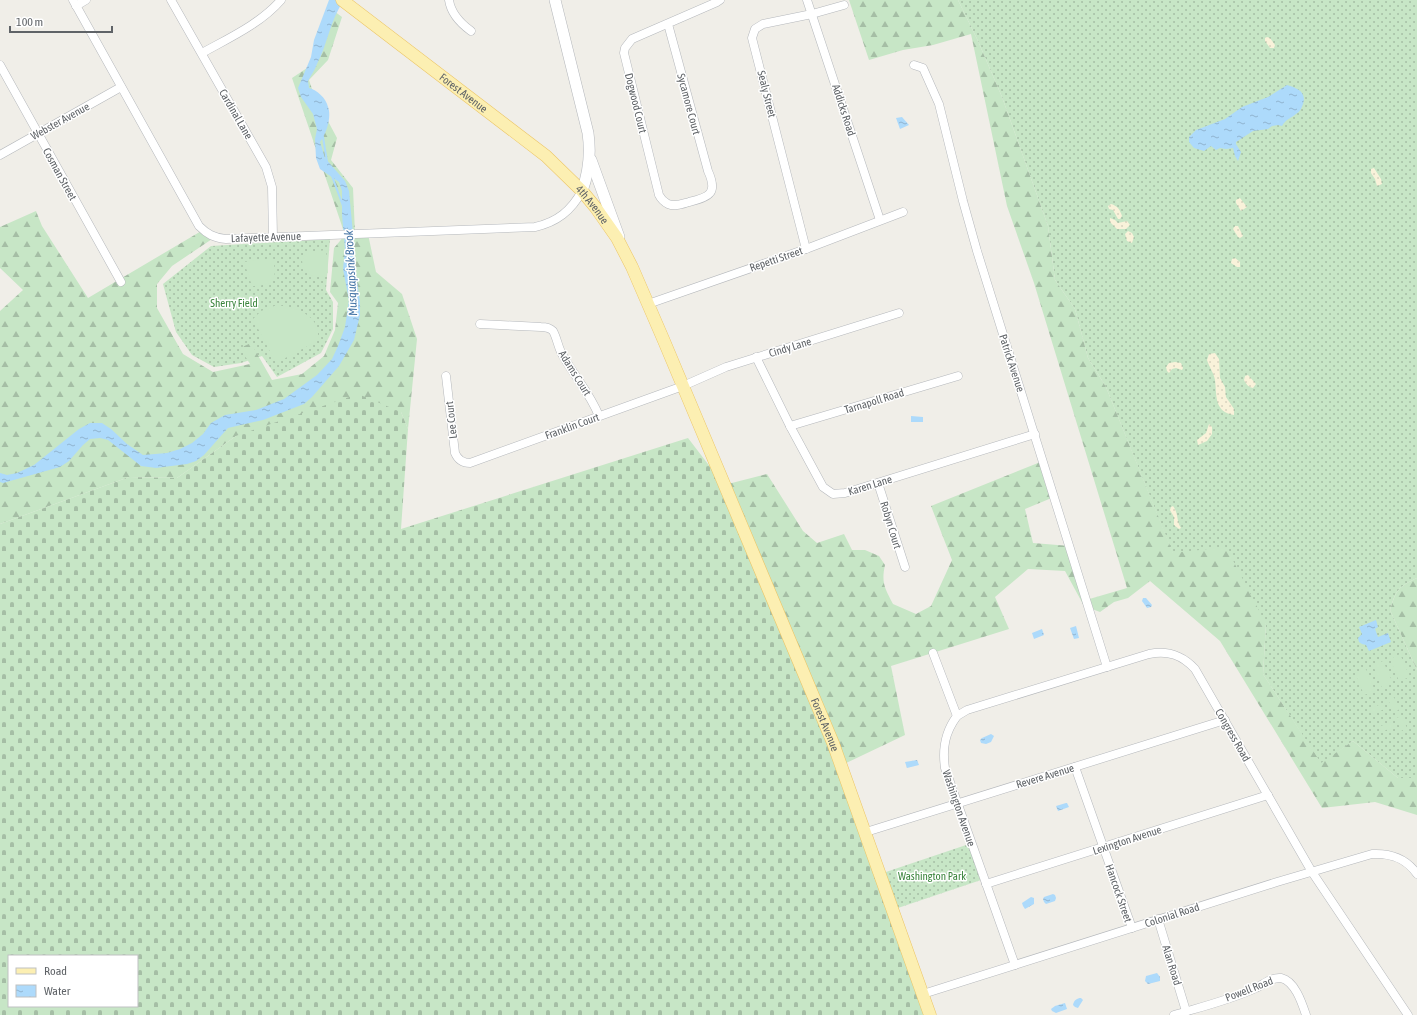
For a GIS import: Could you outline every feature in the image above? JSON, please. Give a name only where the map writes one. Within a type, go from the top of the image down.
[{"type":"main road","name":"4th Avenue","points":[[555,0],[588,133],[590,157],[582,191],[607,223],[626,254],[683,386]]},
{"type":"main road","name":"Forest Avenue","points":[[346,3],[531,144],[582,191]]},
{"type":"main road","points":[[590,157],[626,254]]},
{"type":"main road","name":"Forest Avenue","points":[[683,386],[833,743],[930,1015]]},
{"type":"street","points":[[75,3],[86,0]]},
{"type":"street","name":"Cardinal Lane","points":[[172,0],[266,167],[272,187],[273,237]]},
{"type":"street","points":[[202,54],[254,24],[266,15],[281,0]]},
{"type":"street","points":[[448,0],[456,18],[462,25],[471,31]]},
{"type":"street","name":"Dogwood Court","points":[[713,183],[711,192],[704,199],[669,205],[659,195],[624,53],[628,43],[632,39],[720,0]]},
{"type":"street","name":"Addicks Road","points":[[808,0],[880,220]]},
{"type":"street","name":"Lafayette Avenue","points":[[75,3],[199,226],[204,232],[215,237],[222,239],[535,227],[555,221],[572,207],[582,191]]},
{"type":"street","name":"Sealy Street","points":[[806,248],[752,38],[755,29],[763,24],[812,14],[844,5]]},
{"type":"street","name":"Sycamore Court","points":[[668,24],[705,163],[713,183]]},
{"type":"street","name":"Cosman Street","points":[[0,65],[121,282]]},
{"type":"street","name":"Patrick Avenue","points":[[914,65],[923,68],[939,104],[975,243],[1107,667]]},
{"type":"street","name":"Webster Avenue","points":[[0,155],[121,87]]},
{"type":"street","name":"Repetti Street","points":[[648,304],[903,212]]},
{"type":"street","name":"Cindy Lane","points":[[683,386],[726,366],[899,313]]},
{"type":"street","name":"Adams Court","points":[[480,324],[542,327],[550,329],[556,337],[561,353],[595,404],[599,416]]},
{"type":"street","name":"Karen Lane","points":[[756,357],[790,426],[823,487],[827,491],[838,494],[1035,434]]},
{"type":"street","name":"Lee Court","points":[[446,376],[455,453],[462,462]]},
{"type":"street","name":"Tarnapoll Road","points":[[790,426],[958,376]]},
{"type":"street","name":"Franklin Court","points":[[462,462],[470,463],[683,386]]},
{"type":"street","name":"Robyn Court","points":[[878,483],[905,568]]},
{"type":"street","points":[[934,652],[957,716]]},
{"type":"street","name":"Congress Road","points":[[957,716],[968,710],[1158,652],[1173,654],[1181,657],[1195,669],[1312,872],[1408,1015]]},
{"type":"street","name":"Washington Avenue","points":[[957,716],[949,728],[945,738],[943,747],[945,768],[1015,964]]},
{"type":"street","name":"Revere Avenue","points":[[866,832],[1225,720]]},
{"type":"street","name":"Hancock Street","points":[[1075,767],[1132,928]]},
{"type":"street","name":"Lexington Avenue","points":[[986,884],[1268,795]]},
{"type":"street","name":"Colonial Road","points":[[923,994],[1158,919],[1372,854],[1397,857],[1405,861],[1417,874]]},
{"type":"street","name":"Alan Road","points":[[1158,919],[1186,1011]]},
{"type":"street","name":"Powell Road","points":[[1174,1015],[1256,988],[1276,978],[1282,979],[1290,984],[1299,996],[1306,1015]]},
{"type":"green space","points":[[849,0],[958,0],[978,41],[1002,97],[1048,226],[1055,280],[1075,309],[1088,358],[1106,387],[1173,553],[1226,547],[1266,624],[1263,674],[1321,763],[1353,741],[1398,778],[1417,778],[1417,815],[1375,802],[1322,808],[1220,641],[1150,581],[1128,598],[1114,602],[1100,612],[1084,606],[1065,571],[1028,569],[995,597],[1009,629],[891,666],[905,735],[842,765],[724,485],[767,474],[803,531],[817,543],[844,534],[852,550],[865,550],[879,556],[885,565],[883,576],[884,585],[893,604],[916,614],[931,606],[952,560],[931,506],[1043,461],[1054,497],[1025,509],[1033,543],[1070,546],[1086,600],[1127,588],[1034,283],[1007,206],[971,34],[933,45],[903,50],[869,60]]},
{"type":"green space","points":[[958,0],[1417,0],[1417,578],[1406,584],[1396,593],[1390,610],[1417,670],[1417,778],[1398,778],[1353,741],[1321,764],[1263,674],[1266,624],[1173,554],[1106,387],[1088,358],[1075,309],[1055,280],[1048,226],[1002,97],[978,41]]},
{"type":"green space","points":[[334,11],[342,17],[328,60],[309,80],[314,95],[337,138],[331,160],[353,188],[355,233],[368,234],[376,272],[402,294],[417,339],[408,429],[401,412],[236,436],[177,478],[129,477],[0,524],[0,311],[23,290],[0,268],[0,227],[36,211],[42,226],[88,298],[203,230],[215,237],[172,266],[157,284],[157,308],[183,354],[213,372],[250,364],[240,348],[251,343],[272,380],[302,374],[324,356],[335,330],[338,303],[330,292],[334,248],[345,235],[292,78],[310,66]]},
{"type":"green space","name":"Sherry Field","points":[[330,239],[326,290],[333,302],[333,329],[321,353],[277,377],[262,356],[241,363],[214,367],[192,355],[176,332],[163,284],[211,246]]},
{"type":"green space","points":[[326,250],[328,273],[318,277],[308,274],[302,262],[305,253]]},
{"type":"green space","points":[[273,258],[275,272],[273,280],[270,283],[252,286],[244,262]]},
{"type":"green space","points":[[277,305],[289,307],[306,314],[317,327],[319,340],[276,363],[253,319],[261,311]]},
{"type":"green space","points":[[358,394],[401,412],[408,429],[401,529],[688,438],[724,485],[833,743],[930,1015],[0,1015],[0,524],[129,477],[177,478],[236,436]]},
{"type":"green space","points":[[1417,578],[1417,670],[1390,610],[1396,593],[1406,584]]},
{"type":"green space","points":[[1400,654],[1410,677],[1399,681],[1390,659]]},
{"type":"green space","points":[[1383,661],[1393,683],[1382,688],[1373,665]]},
{"type":"green space","points":[[1366,669],[1375,691],[1364,695],[1355,673]]},
{"type":"green space","points":[[1394,697],[1399,710],[1393,712],[1388,699]]},
{"type":"green space","points":[[1383,703],[1385,709],[1372,714],[1370,709]]},
{"type":"green space","points":[[1402,716],[1407,728],[1401,731],[1396,718]]},
{"type":"green space","points":[[1391,722],[1394,727],[1381,732],[1378,727]]},
{"type":"green space","name":"Washington Park","points":[[972,843],[984,879],[892,910],[880,874]]},
{"type":"sand","points":[[1265,38],[1270,38],[1275,45],[1274,48],[1270,48],[1265,41]]},
{"type":"sand","points":[[1374,168],[1381,179],[1382,184],[1377,186],[1371,173],[1371,169]]},
{"type":"sand","points":[[1240,198],[1247,207],[1241,211],[1236,203],[1236,200]]},
{"type":"sand","points":[[1111,204],[1119,210],[1122,216],[1120,219],[1118,219],[1113,210],[1109,209],[1108,206]]},
{"type":"sand","points":[[1110,218],[1118,223],[1127,221],[1130,225],[1126,229],[1117,229],[1110,222]]},
{"type":"sand","points":[[1235,226],[1238,226],[1243,236],[1240,238],[1233,229]]},
{"type":"sand","points":[[1128,231],[1132,233],[1134,237],[1132,243],[1127,241],[1125,234]]},
{"type":"sand","points":[[1235,258],[1240,262],[1240,267],[1237,267],[1231,263],[1232,259]]},
{"type":"sand","points":[[1215,353],[1219,359],[1220,378],[1225,387],[1226,397],[1234,409],[1234,415],[1223,411],[1218,402],[1214,377],[1207,360],[1209,354]]},
{"type":"sand","points":[[1169,363],[1181,363],[1183,368],[1182,370],[1176,368],[1172,369],[1169,373],[1166,367]]},
{"type":"sand","points":[[1248,375],[1256,384],[1253,388],[1247,385],[1244,380],[1245,376]]},
{"type":"sand","points":[[1209,424],[1212,427],[1212,434],[1207,441],[1198,445],[1197,440],[1206,433]]},
{"type":"sand","points":[[1173,506],[1181,528],[1179,529],[1174,525],[1174,517],[1170,510]]},
{"type":"water","points":[[329,0],[344,0],[335,15],[321,56],[308,81],[309,88],[323,98],[329,111],[328,125],[320,142],[325,158],[345,181],[349,191],[360,315],[354,340],[339,366],[304,404],[263,420],[228,428],[204,455],[196,461],[187,464],[156,468],[141,466],[108,440],[100,438],[90,439],[69,461],[60,467],[3,483],[0,482],[0,473],[7,475],[17,473],[34,465],[79,429],[90,423],[102,423],[143,455],[167,453],[180,449],[192,443],[203,434],[211,423],[225,415],[256,410],[284,399],[317,375],[332,359],[345,327],[349,300],[343,269],[345,249],[342,215],[342,191],[339,182],[320,169],[316,158],[315,139],[317,129],[313,114],[301,97],[298,88],[311,57],[314,40]]},
{"type":"water","points":[[1287,85],[1298,89],[1304,96],[1301,109],[1282,126],[1272,126],[1268,129],[1253,131],[1236,142],[1241,152],[1238,161],[1233,148],[1220,148],[1216,150],[1211,146],[1204,151],[1194,148],[1189,142],[1189,137],[1196,130],[1225,119],[1242,107],[1268,97]]},
{"type":"water","points":[[902,117],[909,125],[900,129],[896,118]]},
{"type":"water","points":[[911,416],[923,417],[923,422],[911,422]]},
{"type":"water","points":[[1143,598],[1146,598],[1152,605],[1151,607],[1147,608],[1142,601]]},
{"type":"water","points":[[1376,620],[1378,627],[1375,629],[1378,637],[1388,633],[1391,642],[1369,651],[1366,645],[1359,642],[1358,638],[1362,634],[1359,627]]},
{"type":"water","points":[[1076,626],[1079,638],[1074,639],[1070,628]]},
{"type":"water","points":[[1042,629],[1044,635],[1034,639],[1032,633]]},
{"type":"water","points":[[991,734],[994,736],[991,742],[986,744],[981,743],[980,740],[982,738]]},
{"type":"water","points":[[917,760],[919,765],[907,768],[905,762]]},
{"type":"water","points":[[1067,803],[1069,807],[1058,811],[1056,806]]},
{"type":"water","points":[[1053,894],[1056,898],[1055,901],[1046,904],[1043,899],[1044,897]]},
{"type":"water","points":[[1031,897],[1034,898],[1034,904],[1025,909],[1022,903]]},
{"type":"water","points":[[1157,973],[1160,977],[1160,981],[1148,984],[1145,981],[1146,976]]},
{"type":"water","points":[[1081,998],[1083,1000],[1078,1008],[1075,1007],[1073,1005],[1074,1002]]},
{"type":"water","points":[[1065,1003],[1067,1009],[1056,1013],[1052,1011],[1051,1009],[1055,1006]]},
{"type":"waterway","name":"Musquapsink Brook","points":[[323,137],[327,162]]},
{"type":"waterway","name":"Musquapsink Brook","points":[[332,176],[343,206]]}]
